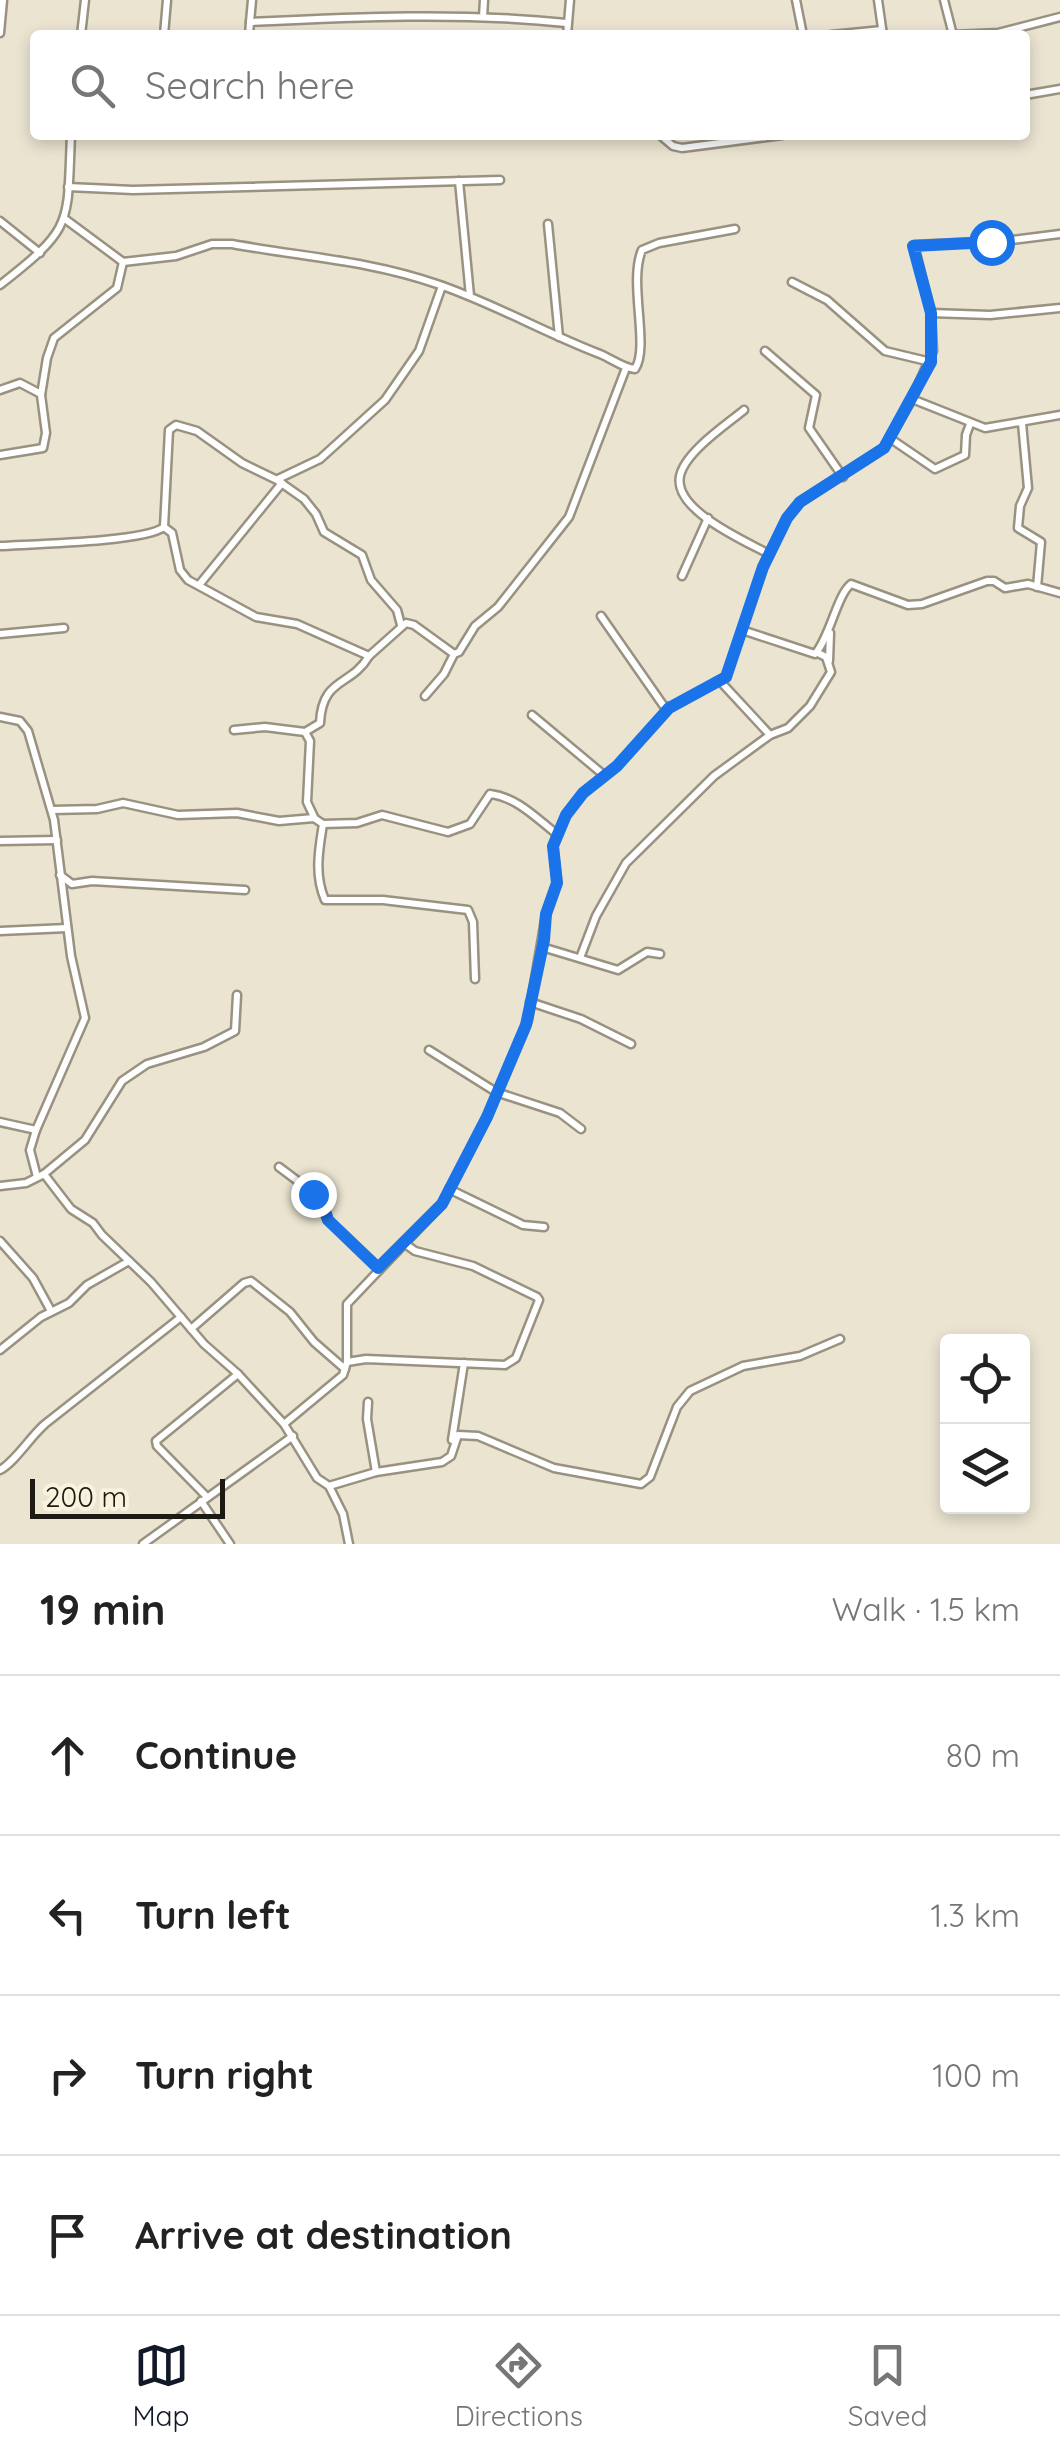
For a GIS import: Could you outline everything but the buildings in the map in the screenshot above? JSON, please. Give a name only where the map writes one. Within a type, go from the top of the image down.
[{"type":"street","points":[[0,34],[2,0]]},
{"type":"street","points":[[82,30],[85,0]]},
{"type":"street","points":[[164,30],[167,0]]},
{"type":"street","points":[[249,30],[252,0]]},
{"type":"street","points":[[483,16],[484,0]]},
{"type":"street","points":[[567,30],[570,0]]},
{"type":"street","points":[[796,0],[802,30]]},
{"type":"street","points":[[878,0],[882,30]]},
{"type":"street","points":[[944,0],[952,30]]},
{"type":"street","points":[[250,22],[483,16],[566,22]]},
{"type":"street","points":[[1010,30],[1060,17]]},
{"type":"street","points":[[1030,93],[1060,89]]},
{"type":"street","points":[[0,285],[40,253],[65,219],[71,140]]},
{"type":"street","points":[[668,140],[682,148],[744,140]]},
{"type":"street","points":[[68,187],[152,190],[500,180]]},
{"type":"street","points":[[459,181],[470,296]]},
{"type":"street","points":[[65,219],[123,262],[176,256],[212,244],[232,244],[392,269],[470,296],[626,368],[637,368],[640,363],[636,302],[638,258],[643,248],[735,229]]},
{"type":"street","points":[[0,221],[40,253]]},
{"type":"street","points":[[548,224],[559,338]]},
{"type":"street","points":[[284,1424],[338,1382],[346,1366],[347,1304],[442,1204],[487,1117],[526,1025],[546,914],[557,883],[553,853],[566,815],[583,793],[605,776],[669,708],[720,681],[731,668],[769,554],[796,506],[874,456],[891,439],[931,362],[931,313],[914,244],[1004,241],[1060,234]]},
{"type":"street","points":[[0,455],[43,448],[46,432],[42,395],[46,358],[54,338],[118,288],[123,262]]},
{"type":"street","points":[[792,282],[827,300],[885,351],[931,362]]},
{"type":"street","points":[[200,586],[280,481],[320,459],[385,400],[419,351],[442,286]]},
{"type":"street","points":[[931,313],[990,314],[1060,308]]},
{"type":"street","points":[[765,351],[816,395],[808,417],[809,428],[843,477]]},
{"type":"street","points":[[425,696],[474,626],[498,607],[569,517],[626,368]]},
{"type":"street","points":[[0,390],[20,383],[42,395]]},
{"type":"street","points":[[912,398],[985,428],[1060,415]]},
{"type":"street","points":[[744,410],[703,444],[680,472],[685,498],[708,518],[769,554]]},
{"type":"street","points":[[1022,423],[1028,488],[1020,506],[1018,528],[1041,542],[1036,588]]},
{"type":"street","points":[[891,439],[935,469],[965,454],[970,424]]},
{"type":"street","points":[[369,656],[297,624],[256,617],[188,580],[180,570],[174,540],[164,526],[167,436],[172,427],[197,431],[242,464],[280,481],[304,499],[324,532],[362,555],[371,580],[397,610],[402,626]]},
{"type":"street","points":[[682,576],[708,518]]},
{"type":"street","points":[[0,546],[80,540],[110,542],[157,532],[164,526]]},
{"type":"street","points":[[818,653],[844,589],[851,584],[908,605],[922,604],[987,580],[1005,588],[1022,583],[1060,593]]},
{"type":"street","points":[[601,616],[663,705],[669,708]]},
{"type":"street","points":[[234,730],[266,727],[306,732],[320,723],[328,691],[356,671],[402,626],[414,624],[454,654]]},
{"type":"street","points":[[580,958],[602,904],[626,863],[714,776],[770,735],[785,731],[810,706],[830,678],[830,627]]},
{"type":"street","points":[[0,634],[64,628]]},
{"type":"street","points":[[742,630],[818,653],[829,662]]},
{"type":"street","points":[[720,681],[770,735]]},
{"type":"street","points":[[532,715],[605,776]]},
{"type":"street","points":[[0,717],[20,721],[28,731],[52,810],[67,928],[85,1018],[30,1150],[40,1176],[70,1209],[93,1223],[284,1424],[317,1478],[329,1486],[343,1514],[348,1544]]},
{"type":"street","points":[[306,732],[310,741],[307,802],[314,818],[323,824],[357,823],[382,815],[448,832],[470,824],[490,794],[495,794],[522,806],[558,836]]},
{"type":"street","points":[[52,810],[97,809],[123,803],[196,816],[237,813],[280,821],[314,818]]},
{"type":"street","points":[[323,824],[318,850],[319,879],[325,900],[383,900],[468,910],[473,922],[475,979]]},
{"type":"street","points":[[0,841],[58,840]]},
{"type":"street","points":[[59,874],[72,884],[92,881],[245,890]]},
{"type":"street","points":[[0,932],[67,928]]},
{"type":"street","points":[[542,948],[618,970],[647,952],[660,954]]},
{"type":"street","points":[[0,1186],[26,1183],[40,1176],[85,1140],[122,1081],[147,1064],[204,1048],[234,1031],[237,995]]},
{"type":"street","points":[[530,1002],[581,1018],[631,1044]]},
{"type":"street","points":[[429,1050],[496,1092],[560,1113],[581,1128]]},
{"type":"street","points":[[0,1122],[36,1130]]},
{"type":"street","points":[[279,1167],[319,1198],[328,1220],[378,1268]]},
{"type":"street","points":[[450,1190],[523,1225],[544,1227]]},
{"type":"street","points":[[0,1241],[33,1278],[50,1312]]},
{"type":"street","points":[[346,1366],[366,1359],[510,1364],[516,1358],[539,1300],[473,1266],[415,1251],[403,1243]]},
{"type":"street","points":[[0,1350],[50,1312],[69,1304],[87,1285],[129,1261]]},
{"type":"street","points":[[191,1329],[251,1281],[290,1312],[314,1342],[346,1366]]},
{"type":"street","points":[[0,1470],[45,1424],[181,1317]]},
{"type":"street","points":[[452,1450],[458,1435],[469,1433],[554,1468],[641,1484],[650,1477],[677,1407],[690,1391],[754,1362],[800,1356],[840,1339]]},
{"type":"street","points":[[329,1486],[376,1472],[442,1462],[451,1456],[464,1363]]},
{"type":"street","points":[[230,1544],[204,1499],[156,1441],[238,1374]]},
{"type":"street","points":[[368,1402],[366,1419],[376,1472]]},
{"type":"street","points":[[143,1544],[293,1436]]},
{"type":"route","points":[[313,1194],[322,1202],[328,1220],[378,1268],[442,1204],[487,1117],[526,1025],[546,914],[557,883],[553,846],[566,815],[583,793],[617,766],[669,708],[726,677],[763,567],[787,518],[800,502],[874,456],[891,439],[933,352],[931,313],[913,246],[991,242]]}]
